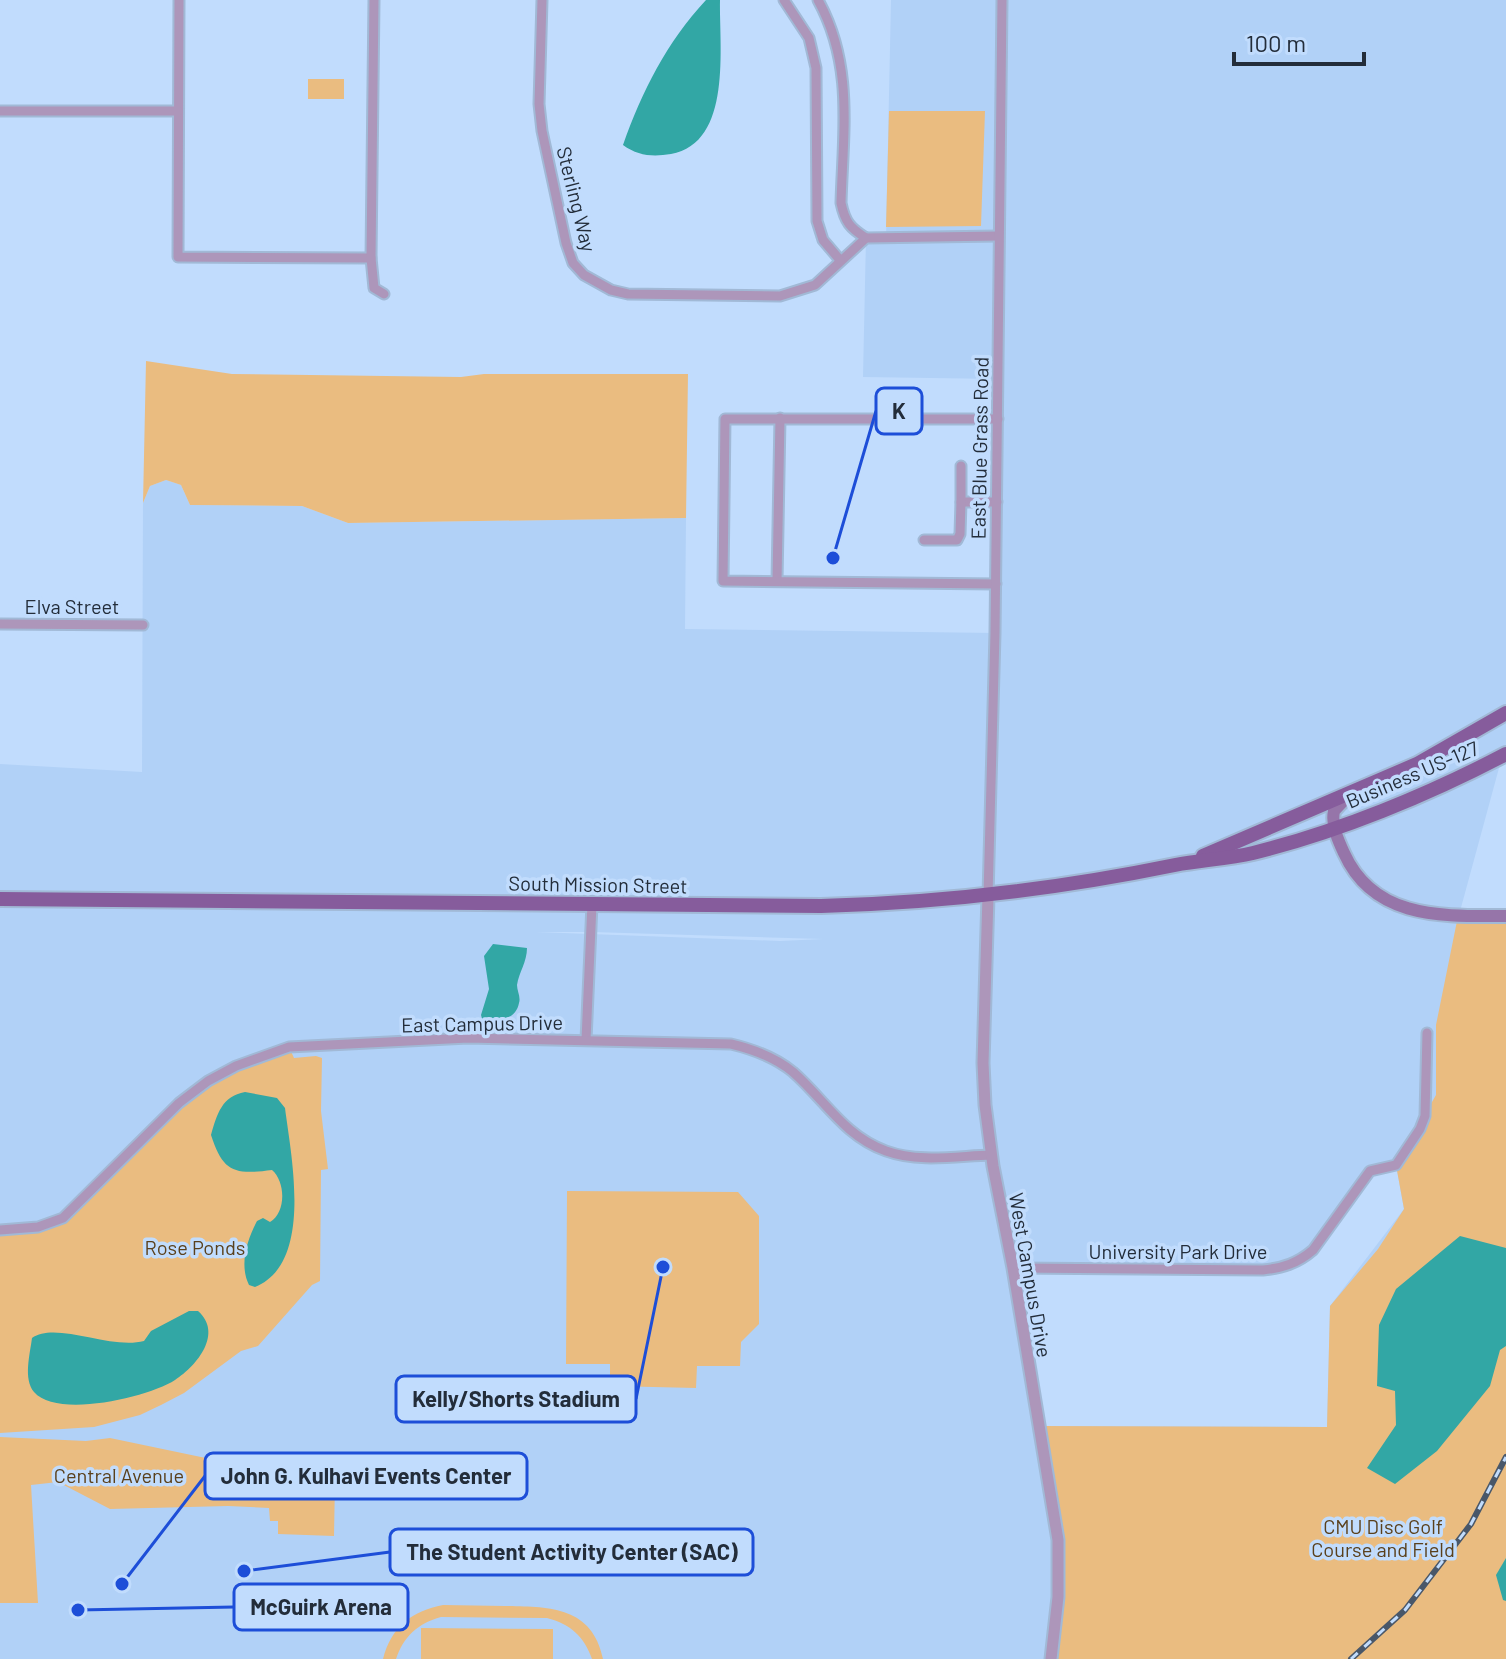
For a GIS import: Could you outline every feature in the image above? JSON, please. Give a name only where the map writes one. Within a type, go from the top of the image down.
[{"type":"main road","name":"Business US-127","points":[[1349,795],[1417,764],[1506,713]]},
{"type":"main road","name":"Business US-127","points":[[1335,829],[1506,754]]},
{"type":"main road","name":"South Mission Street","points":[[1192,862],[1349,795]]},
{"type":"main road","points":[[1349,795],[1334,811],[1335,829],[1343,852],[1359,878],[1394,903],[1435,915],[1506,916]]},
{"type":"main road","name":"South Mission Street","points":[[0,899],[902,904],[1094,882],[1253,853],[1335,829]]},
{"type":"street","points":[[179,0],[178,257],[371,258]]},
{"type":"street","points":[[374,0],[371,258],[374,288],[384,294]]},
{"type":"street","name":"Sterling Way","points":[[542,0],[539,104],[542,131],[566,243],[573,263],[584,275],[611,290],[628,294],[780,296],[815,285],[866,238]]},
{"type":"street","points":[[784,0],[809,38],[813,53],[817,221],[823,240],[840,260]]},
{"type":"street","points":[[818,0],[838,43],[843,74],[841,203],[845,221],[851,229],[866,238],[998,236]]},
{"type":"street","name":"East Blue Grass Road","points":[[988,896],[996,584],[1002,0]]},
{"type":"street","points":[[0,111],[178,111]]},
{"type":"street","points":[[777,581],[780,418]]},
{"type":"street","points":[[996,584],[723,581],[725,419],[998,419]]},
{"type":"street","points":[[924,540],[957,540],[960,534],[961,466]]},
{"type":"street","points":[[961,502],[997,502]]},
{"type":"street","name":"Elva Street","points":[[0,624],[143,625]]},
{"type":"street","name":"West Campus Drive","points":[[988,896],[983,1063],[991,1155],[1058,1540],[1058,1597],[1051,1659]]},
{"type":"street","points":[[586,1040],[592,904]]},
{"type":"street","name":"University Park Drive","points":[[1013,1268],[1263,1270],[1280,1269],[1305,1257],[1370,1171],[1396,1165],[1420,1129],[1425,1116],[1427,1033]]},
{"type":"street","name":"East Campus Drive","points":[[0,1230],[38,1227],[63,1218],[179,1103],[208,1081],[259,1056],[289,1047],[317,1044],[468,1038],[706,1042],[740,1046],[792,1071],[837,1120],[874,1147],[914,1157],[991,1155]]},
{"type":"shaded area","points":[[706,0],[720,0],[720,66],[713,113],[705,132],[691,146],[671,154],[646,155],[629,149],[623,145],[647,86],[679,33]]},
{"type":"shaded area","points":[[891,0],[1506,0],[1506,753],[1502,757],[1459,915],[1506,1659],[0,1659],[0,764],[142,772],[143,503],[150,486],[166,480],[181,485],[190,505],[302,506],[348,523],[686,518],[685,629],[995,633],[999,379],[863,377],[866,238],[886,238]],"holes":[[[536,932],[592,932],[823,939],[780,941]],[[1396,1165],[1404,1209],[1330,1306],[1327,1427],[1040,1426],[1013,1268],[1290,1265],[1313,1250],[1370,1171]]]},
{"type":"shaded area","points":[[493,944],[527,948],[527,953],[517,985],[520,998],[517,1009],[505,1019],[483,1022],[481,1015],[489,989],[484,956]]},
{"type":"shaded area","points":[[245,1092],[277,1098],[285,1108],[294,1179],[292,1232],[285,1256],[273,1274],[255,1287],[249,1285],[246,1277],[244,1261],[247,1244],[257,1221],[263,1218],[270,1222],[279,1212],[282,1197],[280,1182],[272,1170],[239,1171],[226,1164],[211,1135],[218,1113],[226,1102]]},
{"type":"shaded area","points":[[1460,1236],[1506,1248],[1506,1346],[1500,1350],[1490,1386],[1437,1451],[1395,1484],[1367,1468],[1396,1425],[1395,1391],[1377,1386],[1379,1325],[1396,1289]]},
{"type":"shaded area","points":[[189,1311],[198,1311],[205,1320],[208,1339],[192,1366],[162,1387],[125,1398],[82,1405],[46,1400],[31,1387],[28,1366],[32,1338],[55,1333],[116,1342],[144,1341],[151,1331]]},
{"type":"shaded area","points":[[1506,1558],[1506,1601],[1503,1600],[1496,1575]]},
{"type":"green space","points":[[308,79],[344,79],[344,99],[308,99]]},
{"type":"green space","points":[[889,111],[985,111],[981,226],[886,227]]},
{"type":"green space","points":[[146,361],[232,374],[461,377],[484,374],[688,374],[686,518],[348,523],[302,506],[190,505],[181,485],[166,480],[150,486],[143,503]]},
{"type":"green space","name":"CMU Disc Golf Course and Field","points":[[1458,916],[1506,918],[1506,1659],[1048,1659],[1058,1549],[1040,1426],[1327,1427],[1330,1306],[1378,1249],[1404,1209],[1396,1165],[1436,1095],[1436,1025]]},
{"type":"green space","name":"Rose Ponds","points":[[289,1047],[294,1058],[322,1058],[321,1111],[328,1169],[321,1170],[320,1281],[312,1285],[258,1346],[241,1351],[184,1393],[140,1415],[94,1427],[0,1433],[0,1230],[53,1223],[208,1081]]},
{"type":"green space","points":[[567,1191],[738,1192],[759,1216],[759,1324],[741,1342],[740,1366],[697,1366],[696,1388],[610,1386],[610,1364],[566,1364]]},
{"type":"green space","name":"Central Avenue","points":[[0,1437],[86,1441],[110,1438],[325,1483],[335,1482],[334,1536],[278,1534],[278,1521],[270,1521],[269,1508],[110,1509],[58,1482],[31,1485],[38,1603],[0,1603]]},
{"type":"green space","points":[[443,1605],[537,1607],[566,1613],[589,1628],[603,1659],[592,1659],[575,1632],[547,1618],[441,1617],[412,1632],[396,1659],[383,1659],[391,1638],[404,1622],[422,1611]]},
{"type":"green space","points":[[421,1628],[553,1629],[553,1659],[421,1659]]},
{"type":"railway","points":[[1351,1659],[1405,1610],[1471,1524],[1506,1457]]},
{"type":"place","name":"K","points":[[833,558]]},
{"type":"place","name":"Kelly/Shorts Stadium","points":[[663,1267]]},
{"type":"place","name":"The Student Activity Center (SAC)","points":[[244,1571]]},
{"type":"place","name":"John G. Kulhavi Events Center","points":[[122,1584]]},
{"type":"place","name":"McGuirk Arena","points":[[78,1610]]}]
